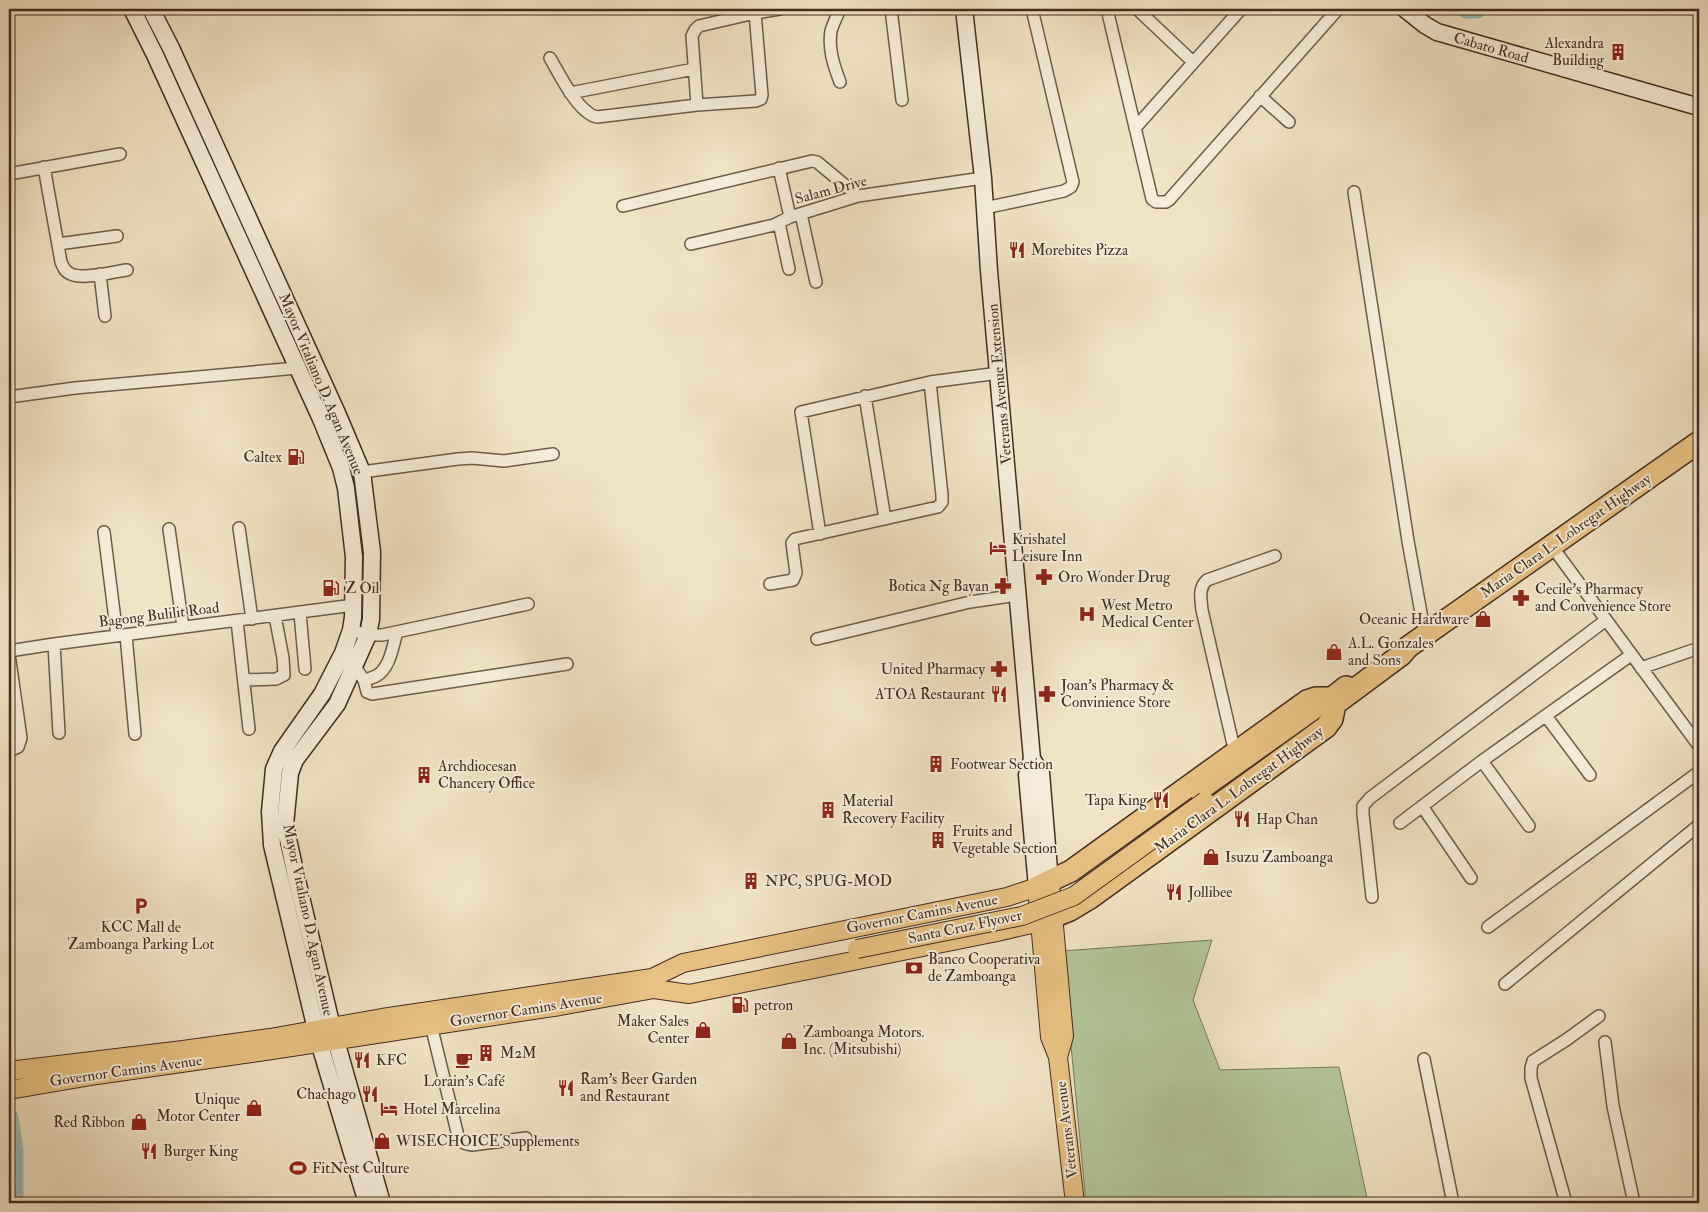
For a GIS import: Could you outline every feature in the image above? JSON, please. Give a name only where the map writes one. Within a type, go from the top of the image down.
[{"type":"highway","name":"Maria Clara L. Lobregat Highway","points":[[1044,885],[1084,862],[1307,701],[1316,698],[1334,701],[1402,655],[1416,641],[1699,442]]},
{"type":"highway","name":"Maria Clara L. Lobregat Highway","points":[[1047,920],[1079,905],[1326,727],[1332,720],[1334,701]]},
{"type":"highway","points":[[1171,799],[1190,826]]},
{"type":"highway","points":[[1127,831],[1146,857]]},
{"type":"highway","points":[[1084,862],[1103,888]]},
{"type":"main road","name":"Mayor Vitaliano D. Agan Avenue","points":[[132,9],[155,54],[297,368],[341,468],[347,495],[355,577],[353,619],[343,653],[322,694],[282,751],[274,769],[270,812],[272,845],[325,1035],[367,1203]]},
{"type":"main road","name":"Mayor Vitaliano D. Agan Avenue","points":[[151,9],[214,142],[362,472],[372,552],[370,627],[359,674],[296,760],[290,773],[286,825],[325,1035],[382,1203]]},
{"type":"main road","name":"Veterans Avenue Extension","points":[[964,9],[983,178],[989,271],[1032,759],[1041,773],[1044,885]]},
{"type":"main road","name":"Cabato Road","points":[[1405,9],[1437,32],[1699,107]]},
{"type":"main road","points":[[155,54],[171,48]]},
{"type":"main road","points":[[198,150],[214,142]]},
{"type":"main road","points":[[254,273],[270,266]]},
{"type":"main road","points":[[297,368],[313,361]]},
{"type":"main road","points":[[347,495],[364,491]]},
{"type":"main road","points":[[355,577],[371,577]]},
{"type":"main road","points":[[353,619],[370,627]]},
{"type":"main road","name":"Santa Cruz Flyover","points":[[653,984],[856,944],[1022,916],[1074,896],[1202,797],[1319,718],[1334,701]]},
{"type":"main road","name":"Governor Camins Avenue","points":[[9,1071],[183,1050],[431,1025],[560,1006],[653,984],[683,963],[935,912],[990,900],[1044,885]]},
{"type":"main road","name":"Veterans Avenue","points":[[1044,885],[1047,920],[1050,1037],[1058,1057],[1075,1203]]},
{"type":"main road","points":[[990,900],[997,932]]},
{"type":"main road","points":[[935,912],[942,943]]},
{"type":"main road","name":"Governor Camins Avenue","points":[[11,1089],[325,1035],[382,1018],[653,984],[689,994],[997,932],[1047,920]]},
{"type":"main road","points":[[880,923],[887,954]]},
{"type":"street","points":[[697,105],[692,36],[694,30],[699,26],[755,12],[780,9]]},
{"type":"street","points":[[840,9],[831,31],[832,60],[840,82]]},
{"type":"street","points":[[891,9],[902,100]]},
{"type":"street","points":[[985,208],[1064,191],[1071,187],[1073,182],[1032,9]]},
{"type":"street","points":[[1107,9],[1152,199],[1156,202],[1166,202],[1338,9]]},
{"type":"street","points":[[1134,128],[1241,9]]},
{"type":"street","points":[[1143,10],[1193,62]]},
{"type":"street","points":[[550,58],[570,93],[590,116],[597,117],[697,105],[756,101],[761,99],[762,94],[755,12]]},
{"type":"street","points":[[570,93],[694,69]]},
{"type":"street","points":[[1260,96],[1289,122]]},
{"type":"street","points":[[9,174],[120,154]]},
{"type":"street","points":[[623,206],[808,162],[816,162],[858,196]]},
{"type":"street","points":[[44,167],[61,262],[65,271],[72,275],[82,276],[126,270]]},
{"type":"street","points":[[779,168],[816,282]]},
{"type":"street","name":"Salam Drive","points":[[691,244],[779,223],[795,215],[858,196],[983,178]]},
{"type":"street","points":[[1354,192],[1408,541],[1416,641]]},
{"type":"street","points":[[779,223],[789,269]]},
{"type":"street","points":[[58,244],[117,236]]},
{"type":"street","points":[[100,274],[105,316]]},
{"type":"street","points":[[9,397],[94,386],[297,368]]},
{"type":"street","points":[[820,534],[801,412],[930,382],[999,373]]},
{"type":"street","points":[[770,584],[796,578],[793,541],[938,507],[942,502],[930,382]]},
{"type":"street","points":[[865,396],[885,519]]},
{"type":"street","points":[[362,472],[465,458],[504,461],[553,454]]},
{"type":"street","points":[[239,528],[252,619]]},
{"type":"street","points":[[169,529],[183,627]]},
{"type":"street","points":[[104,532],[135,734]]},
{"type":"street","points":[[1551,545],[1699,746]]},
{"type":"street","points":[[1235,753],[1202,610],[1200,589],[1207,580],[1275,556]]},
{"type":"street","points":[[817,639],[943,608],[1018,595]]},
{"type":"street","points":[[370,627],[375,635],[397,632],[528,604]]},
{"type":"street","name":"Bagong Bulilit Road","points":[[9,653],[54,644],[314,611],[353,619]]},
{"type":"street","points":[[300,613],[305,669]]},
{"type":"street","points":[[244,680],[276,679],[284,675],[283,658],[275,616]]},
{"type":"street","points":[[1372,897],[1363,806],[1370,798],[1606,620]]},
{"type":"street","points":[[237,621],[249,729]]},
{"type":"street","points":[[359,674],[377,676],[392,652],[397,632]]},
{"type":"street","points":[[54,644],[59,733]]},
{"type":"street","points":[[1641,668],[1699,648]]},
{"type":"street","points":[[9,653],[21,738],[18,748],[9,751]]},
{"type":"street","points":[[1400,823],[1482,761],[1631,655]]},
{"type":"street","points":[[359,674],[367,692],[381,694],[567,664]]},
{"type":"street","points":[[1546,716],[1590,775]]},
{"type":"street","points":[[1482,761],[1529,826]]},
{"type":"street","points":[[1488,927],[1699,772]]},
{"type":"street","points":[[1422,806],[1471,878]]},
{"type":"street","points":[[1505,984],[1698,828]]},
{"type":"street","points":[[1566,1203],[1531,1078],[1531,1068],[1533,1061],[1599,1016]]},
{"type":"street","points":[[431,1025],[460,1141],[472,1145],[526,1138]]},
{"type":"street","points":[[1605,1042],[1613,1106],[1634,1203]]},
{"type":"street","points":[[1424,1059],[1453,1203]]},
{"type":"green space","points":[[1212,940],[1193,1000],[1220,1070],[1339,1067],[1368,1203],[1086,1203],[1062,951]]},
{"type":"waterway","points":[[1466,9],[1477,9]]},
{"type":"waterway","points":[[9,1118],[14,1150],[14,1203]]},
{"type":"place","name":"Alexandra Building","points":[[1618,52]]},
{"type":"place","name":"Morebites Pizza","points":[[1017,250]]},
{"type":"place","name":"Caltex","points":[[296,457]]},
{"type":"place","name":"Krishatel Leisure Inn","points":[[998,548]]},
{"type":"place","name":"Oro Wonder Drug","points":[[1044,577]]},
{"type":"place","name":"Botica Ng Bayan","points":[[1003,586]]},
{"type":"place","name":"Z Oil","points":[[331,588]]},
{"type":"place","name":"Cecile's Pharmacy and Convenience Store","points":[[1521,598]]},
{"type":"place","name":"West Metro Medical Center","points":[[1087,614]]},
{"type":"place","name":"Oceanic Hardware","points":[[1483,619]]},
{"type":"place","name":"A.L. Gonzales and Sons","points":[[1334,652]]},
{"type":"place","name":"United Pharmacy","points":[[999,669]]},
{"type":"place","name":"ATOA Restaurant","points":[[999,694]]},
{"type":"place","name":"Joan's Pharmacy & Convinience Store","points":[[1047,694]]},
{"type":"place","name":"Footwear Section","points":[[936,764]]},
{"type":"place","name":"Archdiocesan Chancery Office","points":[[424,775]]},
{"type":"place","name":"Tapa King","points":[[1161,800]]},
{"type":"place","name":"Material Recovery Facility","points":[[828,810]]},
{"type":"place","name":"Hap Chan","points":[[1242,819]]},
{"type":"place","name":"Fruits and Vegetable Section","points":[[938,840]]},
{"type":"place","name":"Isuzu Zamboanga","points":[[1211,857]]},
{"type":"place","name":"NPC, SPUG-MOD","points":[[751,881]]},
{"type":"place","name":"Jollibee","points":[[1174,892]]},
{"type":"place","name":"KCC Mall de Zamboanga Parking Lot","points":[[141,906]]},
{"type":"place","name":"Banco Cooperativa de Zamboanga","points":[[914,968]]},
{"type":"place","name":"petron","points":[[740,1005]]},
{"type":"place","name":"Maker Sales Center","points":[[703,1030]]},
{"type":"place","name":"Zamboanga Motors. Inc. (Mitsubishi)","points":[[789,1041]]},
{"type":"place","name":"M2M","points":[[486,1053]]},
{"type":"place","name":"KFC","points":[[362,1060]]},
{"type":"place","name":"Lorain's Café","points":[[464,1060]]},
{"type":"place","name":"Ram's Beer Garden and Restaurant","points":[[566,1088]]},
{"type":"place","name":"Chachago","points":[[370,1094]]},
{"type":"place","name":"Unique Motor Center","points":[[254,1108]]},
{"type":"place","name":"Hotel Marcelina","points":[[389,1109]]},
{"type":"place","name":"Red Ribbon","points":[[139,1122]]},
{"type":"place","name":"WISECHOICE Supplements","points":[[382,1141]]},
{"type":"place","name":"Burger King","points":[[149,1151]]},
{"type":"place","name":"FitNest Culture","points":[[298,1168]]}]
